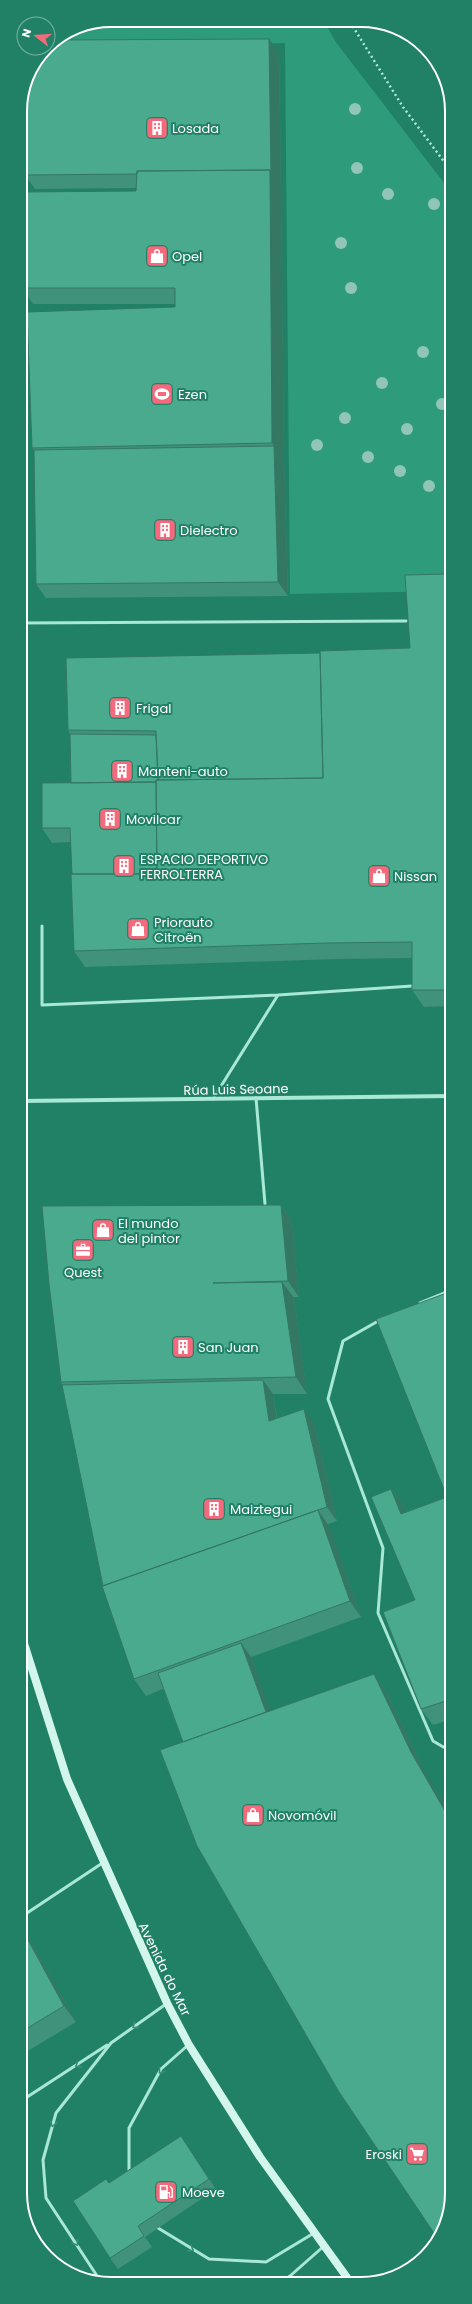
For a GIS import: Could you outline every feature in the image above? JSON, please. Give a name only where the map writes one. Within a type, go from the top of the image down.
[{"type":"street","name":"Rúa Luis Seoane","points":[[27,1101],[445,1096]]},
{"type":"street","name":"Avenida do Mar","points":[[27,1653],[67,1779],[167,2003],[189,2044],[260,2157],[345,2277]]},
{"type":"lane","points":[[27,623],[406,622]]},
{"type":"lane","points":[[42,926],[42,1005],[278,995],[412,986]]},
{"type":"lane","points":[[213,1099],[278,995]]},
{"type":"lane","points":[[256,1098],[264,1204]]},
{"type":"lane","points":[[416,1305],[445,1293]]},
{"type":"lane","points":[[387,1317],[373,1323],[342,1341],[328,1399],[383,1548],[378,1613],[433,1741],[445,1748]]},
{"type":"lane","points":[[27,1913],[104,1862]]},
{"type":"lane","points":[[27,2098],[111,2043],[167,2003]]},
{"type":"lane","points":[[97,2275],[46,2198],[43,2160],[56,2113],[111,2043]]},
{"type":"lane","points":[[129,2178],[129,2128],[161,2069],[189,2044]]},
{"type":"lane","points":[[158,2228],[208,2259],[266,2262],[314,2233]]},
{"type":"lane","points":[[288,2277],[324,2246]]},
{"type":"path","points":[[353,27],[403,107],[445,163]]},
{"type":"green space","points":[[111,27],[327,27],[335,41],[445,184],[445,591],[290,594],[285,43],[56,52],[56,47],[64,41],[84,31]]},
{"type":"building","name":"Losada","points":[[269,39],[271,172],[270,170],[137,171],[137,174],[27,175],[27,105],[30,89],[33,79],[44,60],[47,56],[56,56],[56,47],[64,41]]},
{"type":"building","points":[[270,170],[272,443],[32,448],[27,312],[175,307],[175,288],[27,288],[27,192],[136,191],[137,171]]},
{"type":"building","name":"Dielectro","points":[[274,446],[278,582],[36,584],[34,450]]},
{"type":"building","points":[[445,574],[445,990],[412,990],[412,942],[326,943],[74,951],[71,874],[157,874],[156,780],[323,778],[320,651],[410,648],[405,575]]},
{"type":"building","points":[[320,653],[323,778],[158,780],[156,731],[68,730],[66,658]]},
{"type":"building","name":"Manteni-auto","points":[[70,734],[156,735],[158,780],[156,780],[156,782],[71,783]]},
{"type":"building","points":[[156,782],[157,874],[72,874],[70,828],[42,828],[42,783]]},
{"type":"building","points":[[281,1205],[288,1281],[213,1283],[282,1282],[296,1377],[61,1382],[49,1284],[42,1206]]},
{"type":"building","points":[[445,1294],[445,1492],[376,1319]]},
{"type":"building","name":"Maiztegui","points":[[263,1380],[269,1421],[304,1409],[327,1507],[103,1586],[62,1385]]},
{"type":"building","points":[[391,1489],[401,1514],[445,1498],[445,1701],[421,1709],[383,1612],[415,1600],[371,1497]]},
{"type":"building","points":[[318,1510],[350,1601],[134,1679],[102,1586]]},
{"type":"building","points":[[241,1643],[266,1712],[183,1742],[158,1673]]},
{"type":"building","points":[[374,1674],[411,1752],[445,1811],[445,2199],[442,2215],[435,2234],[339,2092],[197,1846],[160,1750]]},
{"type":"building","points":[[27,1938],[64,2006],[27,2028]]},
{"type":"building","points":[[181,2136],[209,2179],[138,2226],[144,2236],[110,2258],[73,2201],[106,2179],[109,2183]]},
{"type":"place","name":"Losada","points":[[157,128]]},
{"type":"place","name":"Opel","points":[[157,256]]},
{"type":"place","name":"Ezen","points":[[162,394]]},
{"type":"place","name":"Dielectro","points":[[165,530]]},
{"type":"place","name":"Frigal","points":[[120,708]]},
{"type":"place","name":"Manteni-auto","points":[[122,771]]},
{"type":"place","name":"Movilcar","points":[[110,819]]},
{"type":"place","name":"ESPACIO DEPORTIVO FERROLTERRA","points":[[124,866]]},
{"type":"place","name":"Nissan","points":[[379,876]]},
{"type":"place","name":"Priorauto Citroën","points":[[138,929]]},
{"type":"place","name":"El mundo del pintor","points":[[103,1230]]},
{"type":"place","name":"Quest","points":[[83,1250]]},
{"type":"place","name":"San Juan","points":[[183,1347]]},
{"type":"place","name":"Maiztegui","points":[[214,1509]]},
{"type":"place","name":"Novomóvil","points":[[253,1815]]},
{"type":"place","name":"Eroski","points":[[417,2154]]},
{"type":"place","name":"Moeve","points":[[166,2192]]}]
